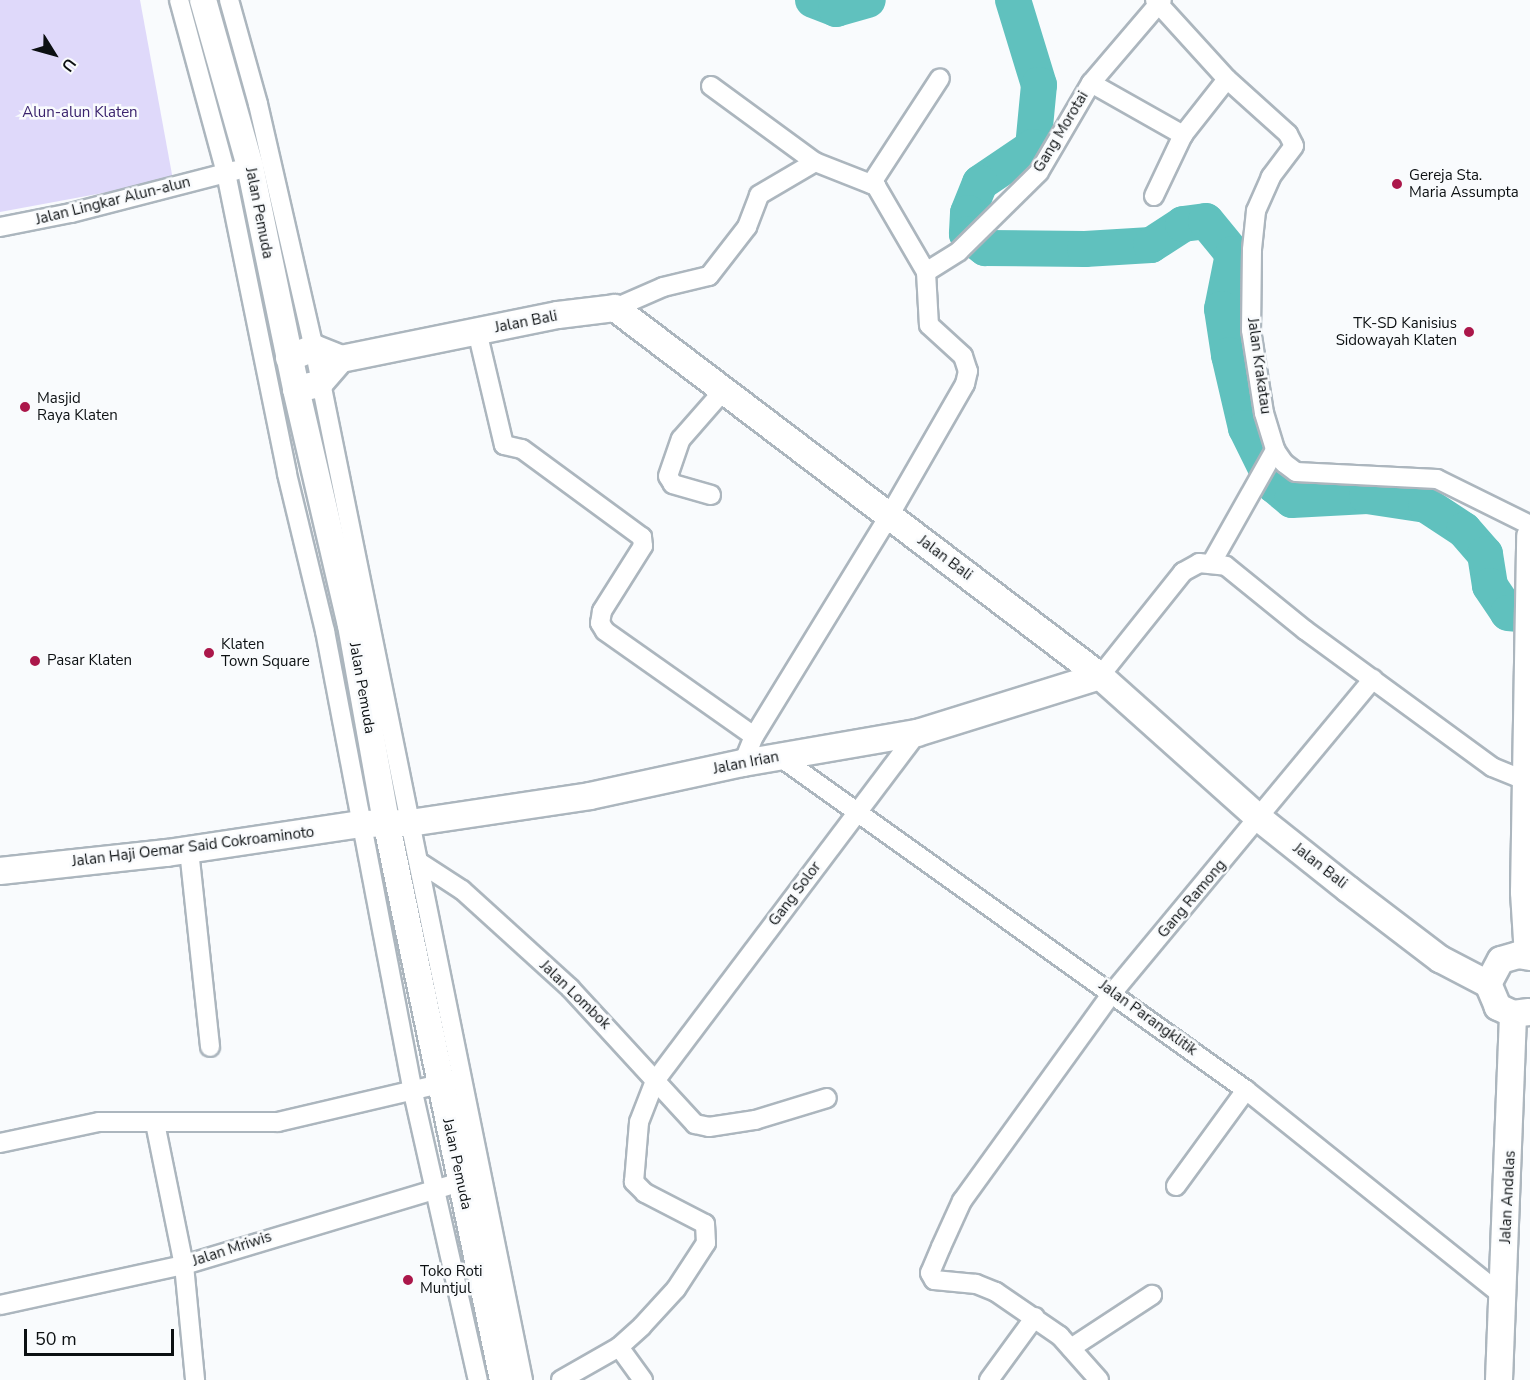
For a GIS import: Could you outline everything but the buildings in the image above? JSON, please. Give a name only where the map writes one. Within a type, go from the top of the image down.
[{"type":"street","points":[[179,0],[226,173],[287,474],[325,631],[412,1088],[478,1380]]},
{"type":"street","name":"Jalan Pemuda","points":[[203,0],[250,166],[289,358],[307,387],[351,626],[398,822],[423,991],[442,1018],[440,1084],[503,1380]]},
{"type":"street","points":[[229,0],[258,104],[314,348],[307,387]]},
{"type":"street","name":"Jalan Krakatau","points":[[1159,1],[1227,78],[1288,134],[1294,146],[1271,177],[1256,211],[1252,250],[1251,330],[1264,413],[1274,453],[1296,472],[1437,479],[1530,525]]},
{"type":"street","name":"Gang Morotai","points":[[926,272],[959,251],[1039,172],[1091,83],[1159,1]]},
{"type":"street","points":[[871,184],[940,78]]},
{"type":"street","points":[[1154,196],[1183,135],[1227,78]]},
{"type":"street","points":[[1091,83],[1183,135]]},
{"type":"street","points":[[711,86],[815,162],[871,184],[895,213],[926,272],[929,325],[963,356],[968,371],[965,384],[889,516],[754,736],[742,763]]},
{"type":"street","points":[[615,308],[663,287],[709,276],[747,227],[759,195],[815,162]]},
{"type":"street","name":"Jalan Lingkar Alun-alun","points":[[0,227],[71,213],[250,166]]},
{"type":"street","name":"Jalan Bali","points":[[341,359],[477,331],[615,308],[1100,676],[1260,819],[1440,959],[1488,984]]},
{"type":"street","points":[[477,331],[504,445],[522,449],[642,537],[643,546],[602,611],[600,623],[605,631],[754,736]]},
{"type":"street","points":[[289,358],[314,348],[341,359],[307,387]]},
{"type":"street","points":[[711,495],[674,484],[668,476],[681,438],[723,391]]},
{"type":"street","points":[[1212,562],[1274,453]]},
{"type":"street","points":[[1488,984],[1501,960],[1529,957],[1524,892],[1530,689],[1528,591],[1530,536]]},
{"type":"street","points":[[1100,676],[1182,572],[1199,563],[1212,562],[1226,566],[1373,680],[1492,767],[1527,781]]},
{"type":"street","name":"Jalan Irian","points":[[398,822],[590,796],[742,763],[917,733],[1100,676]]},
{"type":"street","name":"Gang Ramong","points":[[1035,1317],[985,1286],[934,1280],[930,1273],[962,1201],[1113,992],[1260,819],[1373,680]]},
{"type":"street","name":"Gang Solor","points":[[619,1347],[676,1289],[706,1243],[708,1232],[705,1224],[645,1193],[634,1182],[639,1122],[658,1078],[917,733]]},
{"type":"street","name":"Jalan Parangklitik","points":[[780,757],[1113,992],[1246,1090],[1503,1296]]},
{"type":"street","points":[[398,822],[419,862],[442,1018],[522,1380]]},
{"type":"street","name":"Jalan Haji Oemar Said Cokroaminoto","points":[[0,871],[189,850],[360,824],[398,822]]},
{"type":"street","points":[[189,850],[210,1047]]},
{"type":"street","name":"Jalan Lombok","points":[[419,862],[462,890],[570,988],[658,1078],[689,1120],[702,1126],[723,1126],[827,1098]]},
{"type":"street","name":"Jalan Andalas","points":[[1488,984],[1492,1000],[1522,1013],[1499,1380]]},
{"type":"street","points":[[0,1143],[99,1122],[278,1122],[412,1088],[440,1084]]},
{"type":"street","points":[[1176,1186],[1246,1090]]},
{"type":"street","points":[[155,1123],[184,1265],[195,1380]]},
{"type":"street","name":"Jalan Mriwis","points":[[0,1305],[184,1265],[433,1188],[460,1182]]},
{"type":"street","points":[[1071,1348],[1152,1295]]},
{"type":"street","points":[[989,1380],[1035,1317],[1071,1348],[1099,1380]]},
{"type":"street","points":[[561,1380],[619,1347],[643,1380]]},
{"type":"green space","name":"Alun-alun Klaten","points":[[0,0],[140,0],[173,180],[0,212]]},
{"type":"waterway","points":[[813,0],[836,9],[868,0]]},
{"type":"waterway","points":[[1013,0],[1039,85],[1033,147],[980,183],[968,213],[967,234],[985,248],[1085,249],[1151,245],[1183,224],[1206,221],[1233,254],[1222,309],[1229,355],[1246,428],[1274,485],[1292,500],[1367,496],[1426,505],[1464,530],[1485,554],[1490,586],[1508,613],[1530,615]]},
{"type":"place","name":"Gereja Sta. Maria Assumpta","points":[[1397,184]]},
{"type":"place","name":"TK-SD Kanisius Sidowayah Klaten","points":[[1469,332]]},
{"type":"place","name":"Masjid Raya Klaten","points":[[25,407]]},
{"type":"place","name":"Klaten Town Square","points":[[209,653]]},
{"type":"place","name":"Pasar Klaten","points":[[35,661]]},
{"type":"place","name":"Toko Roti Muntjul","points":[[408,1280]]}]
